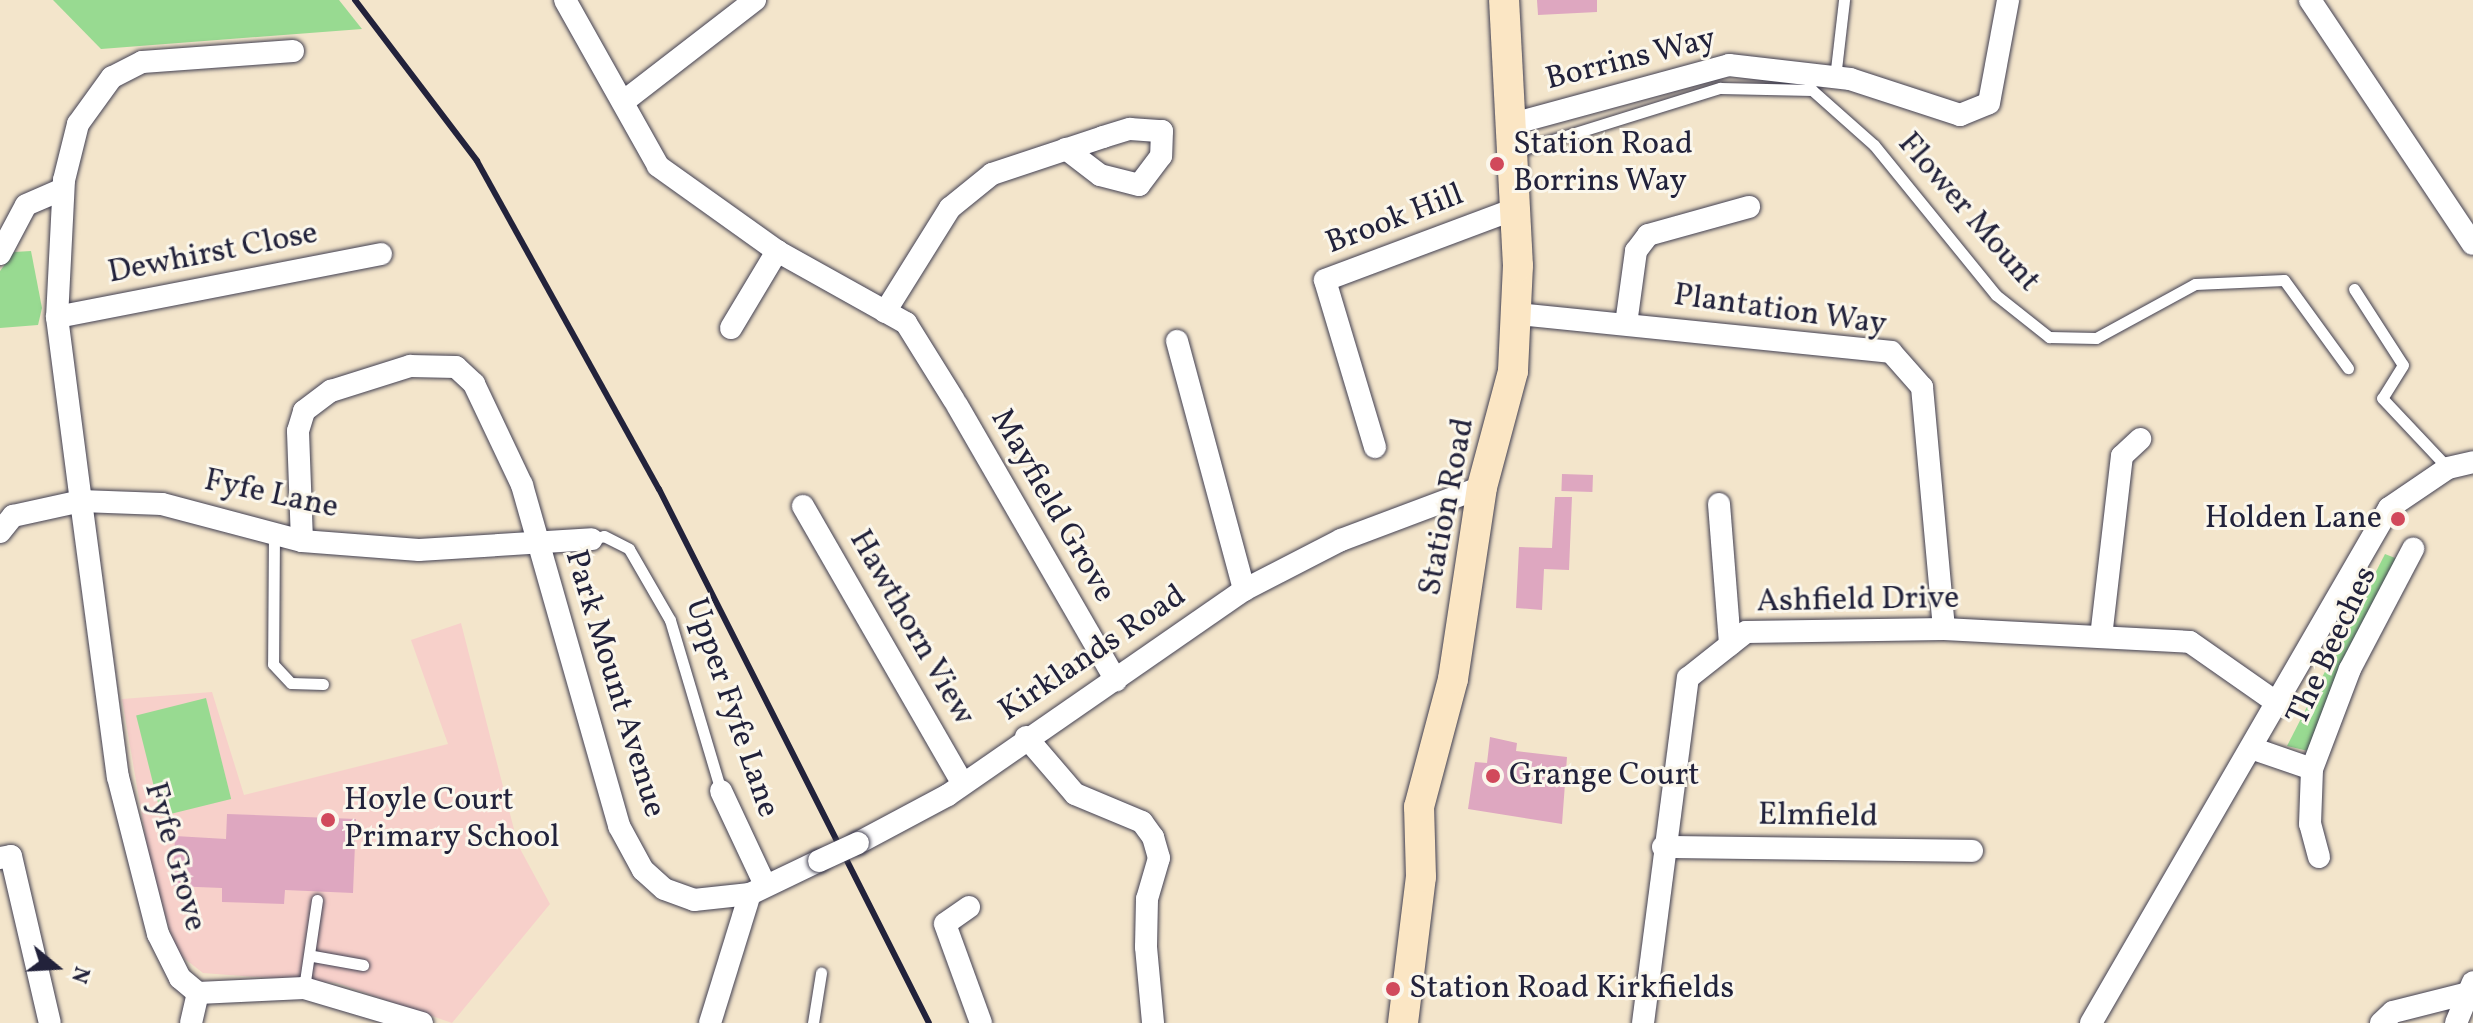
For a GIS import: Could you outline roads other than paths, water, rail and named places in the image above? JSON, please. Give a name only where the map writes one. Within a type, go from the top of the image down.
[{"type":"street","name":"Mayfield Grove","points":[[565,0],[658,166],[687,194],[777,251],[906,323],[956,403],[1116,680]]},
{"type":"street","name":"Station Road","points":[[1403,1023],[1421,877],[1419,807],[1453,679],[1482,487],[1513,371],[1518,314],[1504,0]]},
{"type":"street","name":"Borrins Way","points":[[1512,138],[1729,65],[1835,78],[1960,115],[1989,103],[2008,0]]},
{"type":"street","points":[[2310,0],[2473,244]]},
{"type":"street","points":[[623,102],[745,3]]},
{"type":"street","name":"Fyfe Grove","points":[[198,993],[180,978],[158,934],[134,854],[57,317],[63,189],[78,124],[112,77],[172,56],[293,51]]},
{"type":"street","points":[[885,312],[966,190],[992,174],[1066,149],[1130,129],[1166,124],[1161,156],[1139,185],[1100,175],[1066,149]]},
{"type":"street","points":[[0,254],[34,197],[63,189]]},
{"type":"street","points":[[1626,324],[1636,251],[1648,235],[1749,207]]},
{"type":"street","name":"Brook Hill","points":[[1375,447],[1325,280],[1515,209]]},
{"type":"street","points":[[731,328],[777,251]]},
{"type":"street","name":"Dewhirst Close","points":[[57,317],[381,254]]},
{"type":"street","name":"Plantation Way","points":[[1518,314],[1891,352],[1922,387],[1944,629]]},
{"type":"street","points":[[1177,341],[1244,590]]},
{"type":"street","name":"Park Mount Avenue","points":[[302,541],[298,431],[304,411],[331,391],[434,363],[456,367],[474,384],[522,485],[619,826],[643,870],[664,889],[694,900],[757,890]]},
{"type":"street","points":[[2101,637],[2122,456],[2140,439]]},
{"type":"street","points":[[2091,1023],[2254,749],[2277,703],[2389,508],[2448,468],[2473,462]]},
{"type":"street","name":"Kirklands Road","points":[[757,890],[858,843],[962,783],[1244,590],[1341,540],[1482,487]]},
{"type":"street","name":"Fyfe Lane","points":[[0,532],[13,516],[81,501],[162,504],[302,541],[419,550],[537,540],[592,539]]},
{"type":"street","points":[[1719,504],[1730,645]]},
{"type":"street","name":"Hawthorn View","points":[[803,506],[962,783]]},
{"type":"street","name":"The Beeches","points":[[2319,857],[2310,824],[2312,769],[2350,669],[2413,549]]},
{"type":"street","name":"Ashfield Drive","points":[[1643,1023],[1663,847],[1688,678],[1746,632],[1944,629],[2190,642],[2277,703]]},
{"type":"street","points":[[1026,737],[1075,794],[1142,822],[1153,837],[1159,858],[1147,899],[1146,947],[1153,1023]]},
{"type":"street","name":"The Beeches","points":[[2254,749],[2312,769]]},
{"type":"street","name":"Upper Fyfe Lane","points":[[721,791],[757,890]]},
{"type":"street","name":"Elmfield","points":[[1663,847],[1972,851]]},
{"type":"street","points":[[12,856],[50,1023]]},
{"type":"street","points":[[716,1021],[757,890]]},
{"type":"street","points":[[969,907],[945,924],[981,1023]]},
{"type":"street","points":[[191,1023],[198,993],[304,988],[422,1023]]},
{"type":"street","points":[[2381,1023],[2393,1012],[2468,988]]},
{"type":"street","points":[[2456,1023],[2468,988]]},
{"type":"lane","points":[[1835,78],[1844,0]]},
{"type":"lane","name":"Flower Mount","points":[[1512,138],[1720,88],[1812,90],[1874,145],[1996,295],[2049,337],[2096,338],[2195,284],[2284,280],[2348,368]]},
{"type":"lane","points":[[2354,289],[2403,365],[2382,398],[2448,468]]},
{"type":"lane","points":[[274,533],[273,664],[291,683],[323,684]]},
{"type":"lane","name":"Upper Fyfe Lane","points":[[592,539],[604,536],[629,549],[670,620],[721,791]]},
{"type":"lane","points":[[304,988],[313,956],[317,900]]},
{"type":"lane","points":[[313,956],[363,965]]},
{"type":"lane","points":[[813,1023],[821,973]]},
{"type":"railway","points":[[355,0],[477,161],[659,489],[929,1023]]},
{"type":"place","name":"Station Road Borrins Way","points":[[1497,164]]},
{"type":"place","name":"Holden Lane","points":[[2398,519]]},
{"type":"place","name":"Grange Court","points":[[1493,776]]},
{"type":"place","name":"Hoyle Court Primary School","points":[[328,820]]},
{"type":"place","name":"Station Road Kirkfields","points":[[1393,989]]}]
